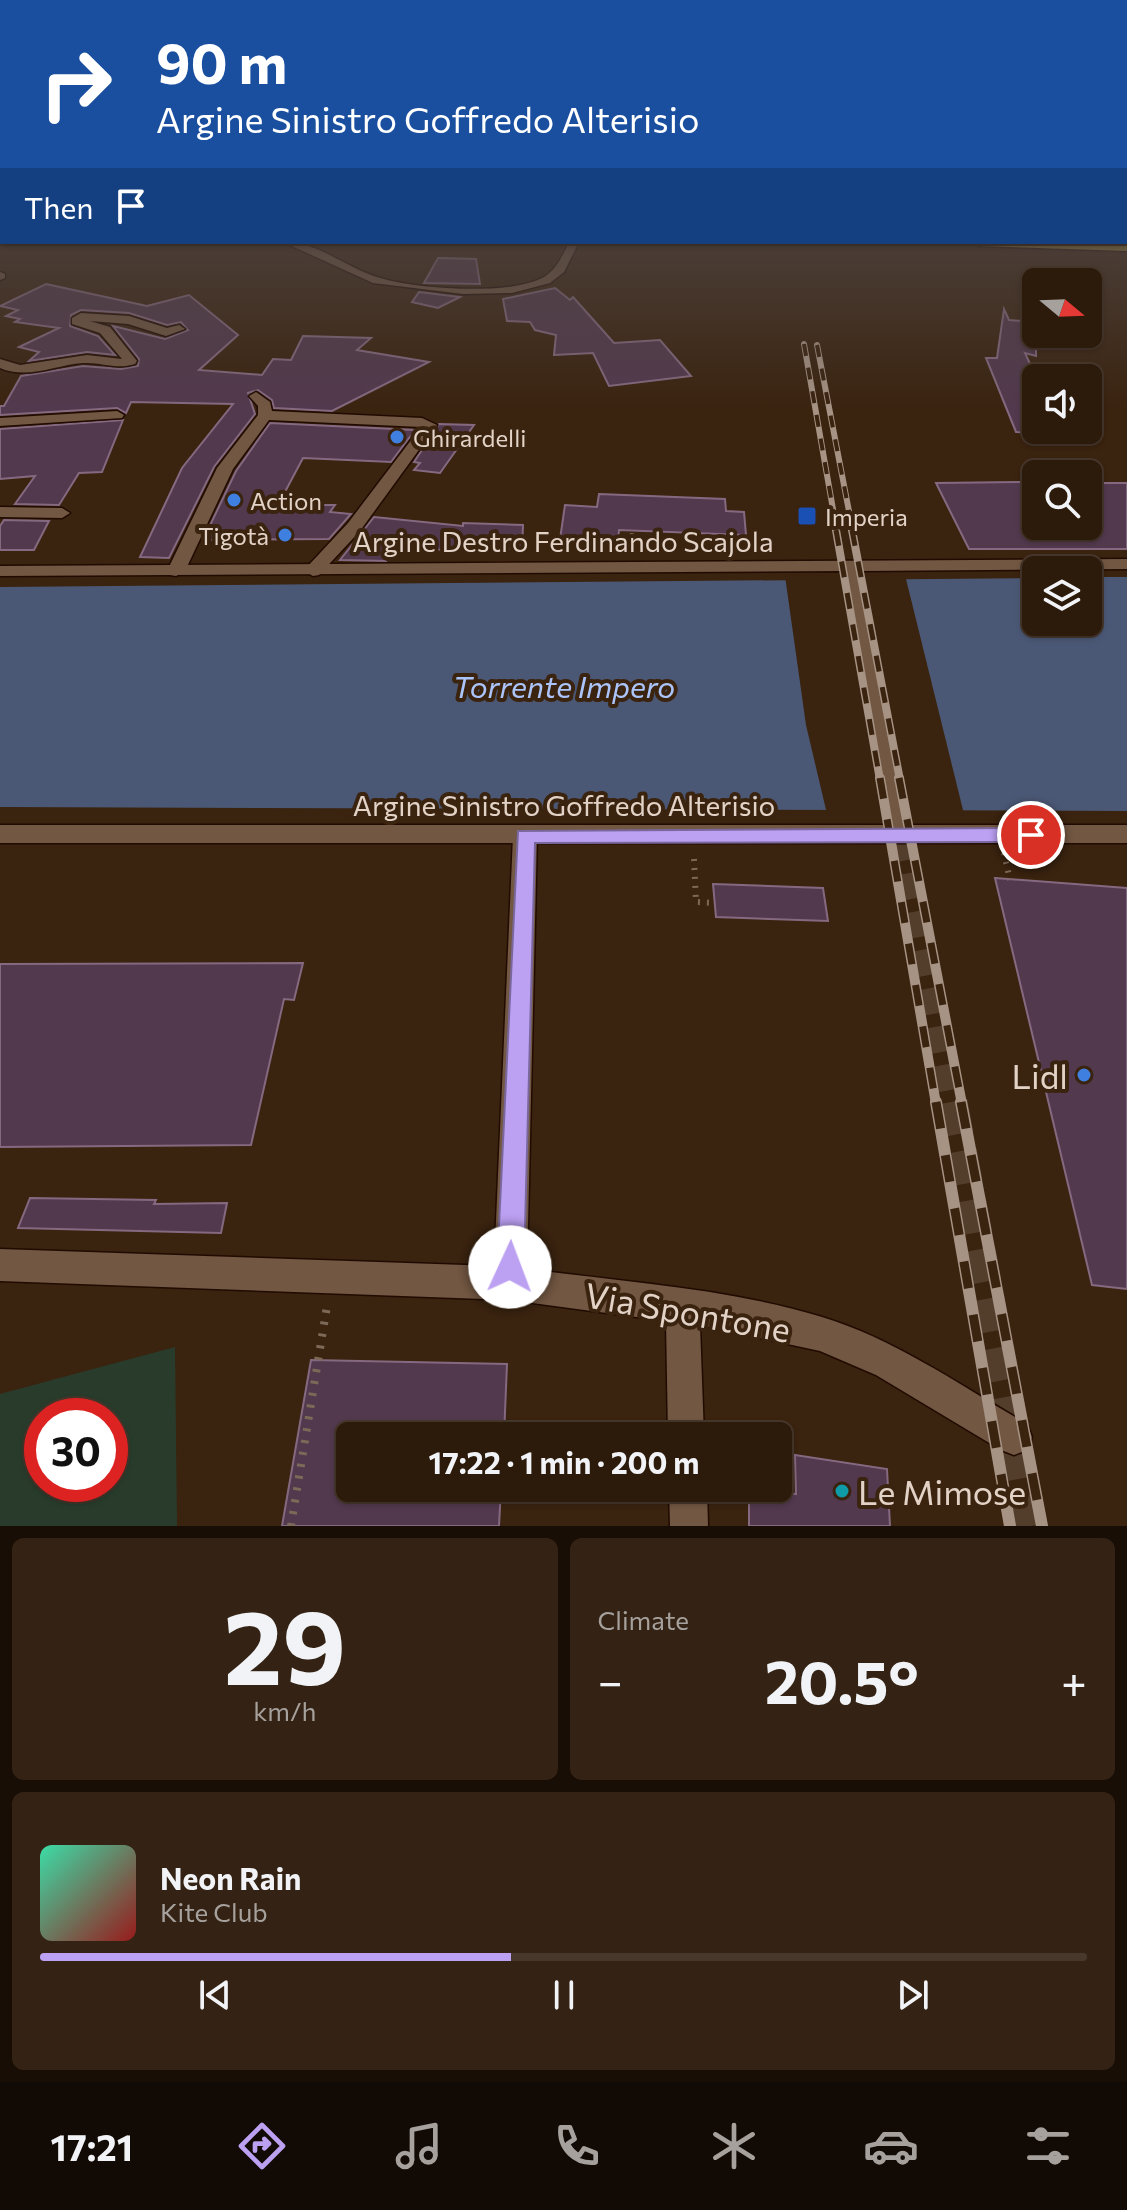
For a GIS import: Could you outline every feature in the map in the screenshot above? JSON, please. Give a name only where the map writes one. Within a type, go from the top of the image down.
[{"type":"street","points":[[351,268],[376,281],[488,291],[521,289],[548,280],[560,268]]},
{"type":"street","points":[[0,363],[7,367],[35,367],[86,359],[118,365],[130,361],[105,330],[76,321],[81,317],[129,320],[166,332],[179,329]]},
{"type":"street","points":[[176,571],[225,468],[265,415],[265,405],[256,396]]},
{"type":"street","points":[[0,422],[117,415]]},
{"type":"street","points":[[265,415],[422,422],[430,425],[390,481],[313,571]]},
{"type":"street","points":[[0,512],[62,513]]},
{"type":"street","name":"Argine Destro Ferdinando Scajola","points":[[0,571],[1127,564]]},
{"type":"street","points":[[851,567],[900,835]]},
{"type":"street","name":"Argine Sinistro Goffredo Alterisio","points":[[0,834],[1127,834]]},
{"type":"street","points":[[510,1283],[525,836]]},
{"type":"street","name":"Via Spontone","points":[[0,1265],[510,1283],[682,1306],[822,1334],[888,1363],[1014,1437]]},
{"type":"street","points":[[682,1306],[686,1422]]},
{"type":"street","points":[[688,1502],[689,1526]]},
{"type":"path","points":[[694,859],[696,902],[715,903]]},
{"type":"path","points":[[291,1526],[332,1278]]},
{"type":"green space","points":[[175,1347],[177,1526],[0,1526],[0,1394]]},
{"type":"water","name":"Torrente Impero","points":[[1102,577],[1127,577],[1127,811],[0,807],[0,587],[1022,578],[1022,636],[1102,636]]},
{"type":"pier","points":[[905,575],[964,814],[827,814],[806,725],[785,576]]},
{"type":"building","points":[[432,268],[477,268],[480,284],[424,283]]},
{"type":"building","points":[[46,284],[147,306],[189,295],[238,335],[199,370],[262,375],[273,359],[291,360],[303,336],[371,338],[357,350],[429,362],[332,411],[274,408],[272,400],[258,390],[248,393],[255,414],[214,467],[169,558],[140,557],[182,468],[233,404],[131,402],[126,413],[117,408],[0,415],[0,406],[4,406],[21,376],[83,366],[121,369],[138,366],[139,359],[113,326],[165,339],[188,330],[181,322],[167,325],[129,313],[81,310],[71,315],[70,326],[98,336],[115,355],[87,352],[29,361],[39,352],[19,347],[59,328],[15,322],[20,319],[6,316],[18,310],[0,306]]},
{"type":"building","points":[[555,288],[570,300],[573,297],[614,343],[660,340],[691,376],[609,386],[593,353],[554,355],[556,335],[535,330],[530,322],[507,321],[503,299]]},
{"type":"building","points":[[419,292],[460,297],[438,308],[412,302]]},
{"type":"building","points":[[1004,309],[1009,320],[1022,321],[1022,348],[1036,348],[1036,356],[1025,353],[1030,364],[1022,364],[1022,432],[1016,432],[986,358],[997,358]]},
{"type":"building","points":[[123,420],[102,472],[79,473],[59,505],[15,504],[35,476],[0,479],[0,429]]},
{"type":"building","points":[[270,423],[415,430],[391,462],[303,458],[278,505],[335,505],[330,512],[351,514],[329,539],[203,540],[236,471]]},
{"type":"building","points":[[439,424],[474,425],[440,473],[414,470],[420,463],[414,462]]},
{"type":"building","points":[[1020,482],[1022,540],[1102,540],[1102,483],[1127,483],[1127,549],[969,549],[936,483]]},
{"type":"building","points":[[599,494],[725,499],[726,511],[744,512],[746,535],[619,530],[618,542],[560,539],[565,505],[597,507]]},
{"type":"building","points":[[374,517],[463,526],[463,523],[523,525],[522,549],[390,550],[386,561],[340,560]]},
{"type":"building","points":[[4,520],[49,521],[34,550],[0,550],[0,526]]},
{"type":"building","name":"Lidl","points":[[995,878],[1127,888],[1127,1289],[1092,1285]]},
{"type":"building","points":[[713,884],[823,888],[828,921],[716,917]]},
{"type":"building","points":[[303,963],[294,1000],[284,999],[251,1145],[0,1147],[0,964]]},
{"type":"building","points":[[30,1198],[156,1200],[154,1204],[227,1203],[221,1233],[18,1228]]},
{"type":"building","points":[[311,1360],[507,1364],[505,1422],[336,1422],[336,1502],[500,1502],[499,1526],[282,1526]]},
{"type":"building","name":"Le Mimose","points":[[795,1455],[887,1469],[890,1526],[749,1526],[749,1502],[792,1502],[792,1493],[796,1494]]},
{"type":"tunnel","points":[[900,835],[951,1104]]},
{"type":"tunnel","points":[[951,1102],[1031,1526]]},
{"type":"railway","points":[[804,344],[837,532]]},
{"type":"railway","points":[[817,345],[853,532]]},
{"type":"railway","points":[[836,530],[880,780]]},
{"type":"railway","points":[[852,530],[900,780]]},
{"type":"railway","points":[[880,778],[936,1104]]},
{"type":"railway","points":[[899,778],[962,1104]]},
{"type":"railway","points":[[936,1102],[1010,1526]]},
{"type":"railway","points":[[961,1102],[1042,1526]]},
{"type":"place","name":"Ghirardelli","points":[[397,437]]},
{"type":"place","name":"Action","points":[[234,500]]},
{"type":"place","name":"Imperia","points":[[807,516]]},
{"type":"place","name":"Tigotà","points":[[285,535]]},
{"type":"place","name":"Lidl","points":[[1084,1075]]},
{"type":"place","name":"Le Mimose","points":[[842,1491]]},
{"type":"route","points":[[510,1267],[525,836],[1031,835]]}]
